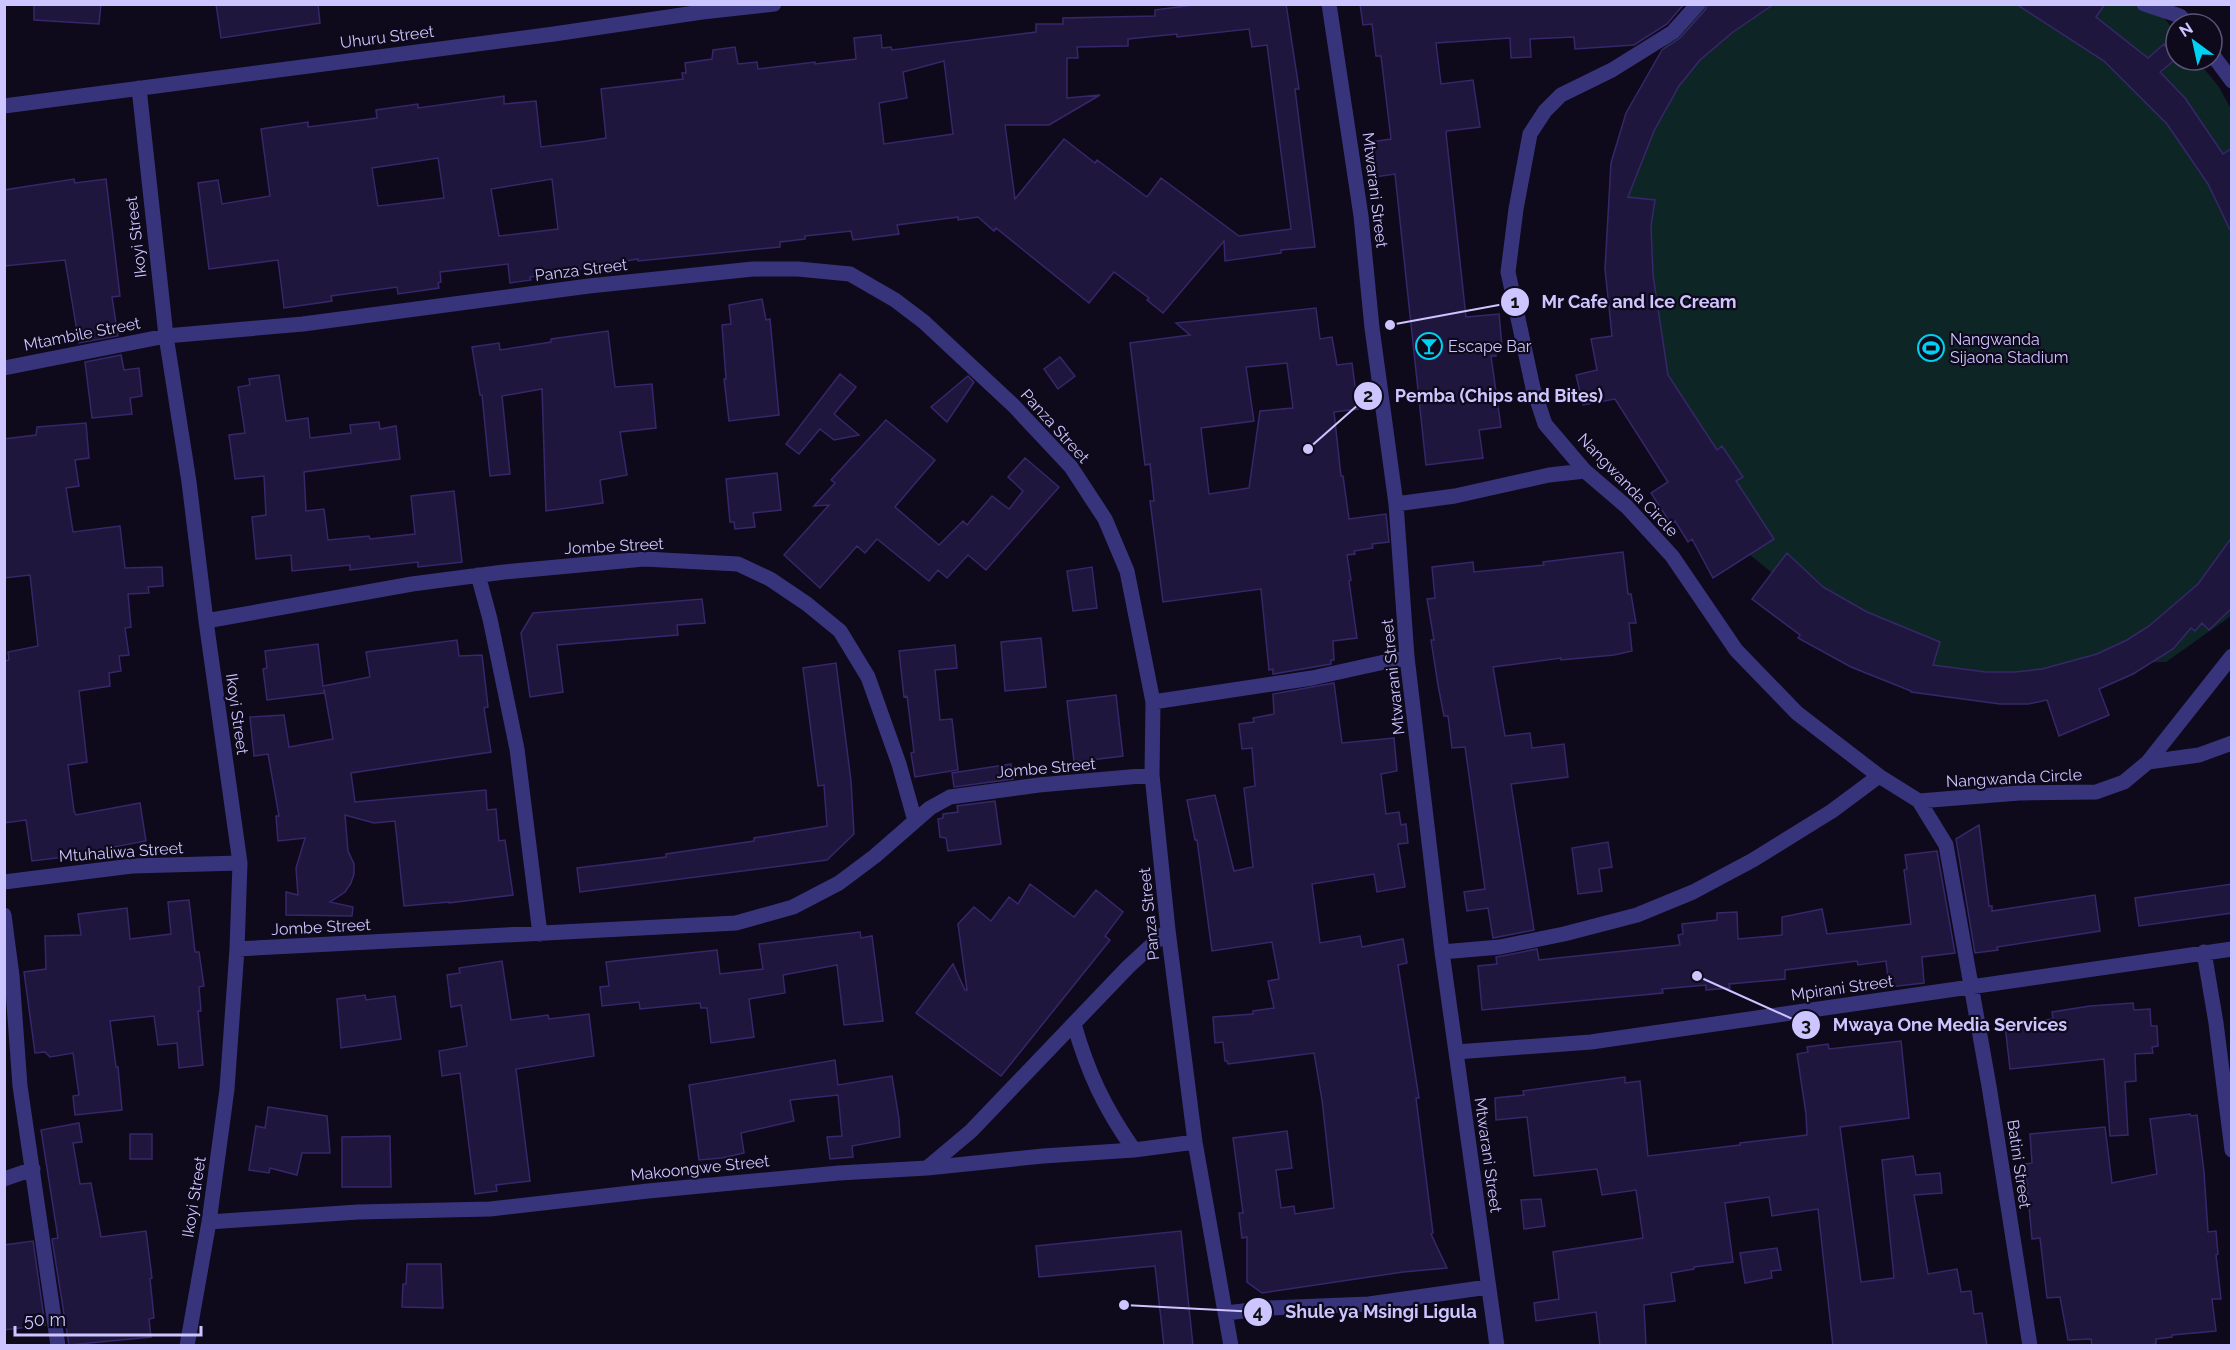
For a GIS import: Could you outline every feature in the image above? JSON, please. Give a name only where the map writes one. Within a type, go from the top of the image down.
[{"type":"street","name":"Uhuru Street","points":[[4,106],[554,34],[702,8],[774,4]]},
{"type":"street","name":"Mtwarani Street","points":[[1329,4],[1361,216],[1372,328],[1396,504],[1407,657],[1442,952],[1497,1346]]},
{"type":"street","name":"Nangwanda Circle","points":[[1698,4],[1673,32],[1612,70],[1561,95],[1545,111],[1530,135],[1516,208],[1508,272],[1533,388],[1545,424],[1585,471],[1627,507],[1672,556],[1736,650],[1797,713],[1879,776],[1919,801],[1946,846],[1972,987]]},
{"type":"street","points":[[2144,4],[2170,12]]},
{"type":"street","name":"Ikoyi Street","points":[[139,88],[166,336],[189,482],[240,863],[237,949],[227,1089],[209,1222],[187,1346]]},
{"type":"street","name":"Panza Street","points":[[166,336],[303,324],[589,286],[753,269],[798,269],[850,274],[895,300],[924,322],[1014,406],[1071,467],[1105,519],[1127,571],[1153,702],[1152,775],[1194,1142],[1231,1346]]},
{"type":"street","name":"Mtambile Street","points":[[4,368],[166,336]]},
{"type":"street","points":[[1396,504],[1455,496],[1549,475],[1585,471]]},
{"type":"street","name":"Jombe Street","points":[[206,621],[412,584],[478,575],[644,560],[738,564],[770,579],[807,604],[840,631],[868,677],[899,764],[915,821]]},
{"type":"street","points":[[478,575],[490,619],[517,749],[540,934]]},
{"type":"street","name":"Nangwanda Circle","points":[[1919,801],[2019,793],[2096,792],[2124,782],[2148,762],[2232,656]]},
{"type":"street","points":[[1153,702],[1312,678],[1407,657]]},
{"type":"street","points":[[2148,762],[2199,755],[2232,742]]},
{"type":"street","name":"Jombe Street","points":[[237,949],[736,923],[793,907],[839,883],[875,856],[930,807],[950,797],[1039,785],[1152,775]]},
{"type":"street","points":[[1442,952],[1500,946],[1564,934],[1637,915],[1693,892],[1753,860],[1832,811],[1879,776]]},
{"type":"street","name":"Mtuhaliwa Street","points":[[4,882],[132,866],[240,863]]},
{"type":"street","points":[[4,915],[12,976],[20,1086],[58,1346]]},
{"type":"street","points":[[927,1168],[971,1131],[1128,967],[1168,930]]},
{"type":"street","name":"Mpirani Street","points":[[1456,1052],[1591,1042],[2232,949]]},
{"type":"street","points":[[2204,952],[2216,1023],[2232,1150]]},
{"type":"street","name":"Batini Street","points":[[1972,987],[2030,1346]]},
{"type":"street","points":[[1074,1024],[1086,1065],[1098,1093],[1134,1150]]},
{"type":"street","name":"Makoongwe Street","points":[[209,1222],[358,1212],[490,1209],[648,1191],[839,1173],[927,1168],[1043,1156],[1134,1150],[1194,1142]]},
{"type":"street","points":[[4,1179],[33,1169]]},
{"type":"street","points":[[1226,1313],[1269,1308],[1369,1304],[1488,1287]]},
{"type":"green space","name":"Nangwanda Sijaona Stadium","points":[[2145,4],[2161,14],[2164,18],[2164,72],[2207,72],[2219,87],[2231,109],[2231,616],[2166,662],[2107,663],[2045,677],[1989,674],[1921,663],[1807,601],[1729,538],[1639,391],[1616,178],[1636,108],[1663,48],[1701,5]]},
{"type":"building","points":[[34,4],[101,4],[99,24],[34,20]]},
{"type":"building","points":[[216,4],[318,4],[320,23],[221,38]]},
{"type":"building","points":[[1201,4],[1286,4],[1299,89],[1295,89],[1315,247],[1281,250],[1281,253],[1225,261],[1224,241],[1163,313],[1147,300],[1149,298],[1114,272],[1089,303],[996,228],[994,231],[978,217],[958,220],[958,217],[897,225],[899,234],[853,240],[851,231],[805,236],[805,239],[780,242],[780,247],[638,261],[638,259],[530,277],[531,280],[510,283],[508,264],[440,272],[439,288],[398,294],[397,287],[331,296],[332,301],[284,308],[278,260],[209,269],[198,183],[218,180],[222,204],[270,196],[261,129],[308,122],[308,127],[377,118],[376,110],[418,104],[418,108],[504,96],[504,104],[536,101],[541,147],[587,141],[606,138],[601,89],[683,79],[682,73],[686,73],[685,63],[712,59],[713,50],[735,47],[738,64],[757,62],[758,69],[815,62],[815,64],[856,59],[854,38],[881,35],[882,48],[891,47],[892,50],[1036,32],[1036,24],[1063,24],[1063,18],[1155,16],[1155,10]],"holes":[[[1249,29],[1252,47],[1267,45],[1291,229],[1239,236],[1161,178],[1147,197],[1097,160],[1095,163],[1064,139],[1015,199],[1005,125],[1049,125],[1100,95],[1067,98],[1067,58],[1078,58],[1077,47],[1128,46],[1128,39],[1177,34],[1177,37]],[[944,61],[953,134],[884,144],[879,103],[907,98],[903,72]],[[438,158],[444,198],[378,206],[372,168]],[[552,179],[558,229],[499,236],[491,189]]]},
{"type":"building","points":[[1360,4],[1684,4],[1667,24],[1634,45],[1575,49],[1574,37],[1530,39],[1531,57],[1511,58],[1510,38],[1436,43],[1441,84],[1473,80],[1480,127],[1446,133],[1466,317],[1499,314],[1502,346],[1495,346],[1496,356],[1491,356],[1501,427],[1479,430],[1483,458],[1426,465],[1395,174],[1375,177],[1371,142],[1391,139],[1381,56],[1376,56],[1372,24],[1363,25]]},
{"type":"building","points":[[1708,4],[1774,4],[1733,32],[1700,60],[1679,86],[1654,131],[1628,197],[1655,200],[1651,226],[1653,275],[1668,375],[1717,450],[1722,446],[1743,477],[1736,481],[1774,539],[1713,578],[1692,539],[1688,542],[1675,521],[1671,524],[1651,493],[1668,482],[1615,399],[1583,405],[1576,375],[1597,370],[1591,339],[1612,336],[1605,269],[1611,163],[1626,113],[1662,50],[1680,38]]},
{"type":"building","points":[[2016,4],[2105,4],[2096,17],[2148,58],[2164,44],[2164,69],[2160,72],[2185,98],[2223,154],[2232,148],[2232,234],[2208,184],[2167,124],[2104,61]]},
{"type":"building","points":[[74,179],[75,183],[106,179],[120,296],[112,297],[118,336],[79,343],[65,260],[4,266],[4,190]]},
{"type":"building","points":[[762,299],[766,320],[770,319],[779,415],[729,421],[724,379],[726,379],[722,325],[731,324],[729,305]]},
{"type":"building","points":[[1316,308],[1320,339],[1332,337],[1337,365],[1352,363],[1358,409],[1334,412],[1341,476],[1343,476],[1349,519],[1386,514],[1389,542],[1372,544],[1373,548],[1354,551],[1355,554],[1347,555],[1357,638],[1333,641],[1334,660],[1331,660],[1331,664],[1273,674],[1273,669],[1269,670],[1261,589],[1163,602],[1150,501],[1154,501],[1150,464],[1145,465],[1130,343],[1190,335],[1176,323]],"holes":[[[1287,363],[1293,408],[1260,411],[1249,488],[1209,494],[1201,428],[1254,421],[1246,367]]]},
{"type":"building","points":[[608,331],[615,387],[652,384],[656,428],[620,432],[627,475],[600,480],[603,503],[546,511],[542,389],[502,396],[510,474],[490,476],[482,395],[480,395],[472,347],[499,343],[500,350],[551,342],[551,339]]},
{"type":"building","points":[[121,355],[124,370],[139,368],[142,396],[130,398],[132,414],[92,418],[85,362]]},
{"type":"building","points":[[1060,357],[1075,376],[1058,389],[1044,369]]},
{"type":"building","points":[[840,374],[856,387],[834,414],[859,435],[834,440],[820,429],[799,454],[786,444]]},
{"type":"building","points":[[279,375],[286,421],[308,418],[310,438],[351,433],[350,425],[379,422],[380,429],[396,426],[400,459],[304,472],[306,511],[324,509],[328,540],[369,536],[370,539],[415,534],[411,496],[454,491],[462,562],[418,567],[418,562],[350,570],[350,565],[292,571],[291,555],[256,559],[252,517],[266,515],[264,476],[235,479],[229,435],[245,433],[238,387],[250,385],[249,379]]},
{"type":"building","points":[[968,376],[974,382],[947,422],[931,407]]},
{"type":"building","points":[[886,420],[935,460],[895,507],[939,545],[963,521],[967,525],[992,496],[1009,509],[1023,491],[1008,477],[1025,458],[1059,487],[986,570],[968,555],[947,578],[938,570],[929,581],[877,539],[865,553],[857,546],[820,588],[784,555],[829,505],[814,506],[835,483],[831,480]]},
{"type":"building","points":[[86,423],[89,458],[75,460],[79,486],[66,488],[73,532],[120,526],[125,568],[162,567],[163,586],[148,587],[149,593],[128,594],[131,627],[125,628],[129,655],[119,656],[121,671],[109,673],[110,686],[79,691],[87,762],[68,765],[74,811],[76,815],[140,803],[146,841],[81,853],[81,855],[32,861],[26,820],[4,823],[4,661],[9,660],[8,652],[38,646],[30,575],[4,578],[4,439],[36,435],[37,427]]},
{"type":"building","points":[[777,473],[781,510],[753,513],[755,527],[735,529],[734,522],[730,522],[726,479]]},
{"type":"building","points":[[2232,537],[2232,608],[2209,630],[2202,623],[2195,631],[2191,628],[2173,649],[2133,674],[2099,689],[2109,715],[2059,736],[2047,700],[2028,704],[2000,704],[1911,692],[1851,667],[1798,638],[1800,635],[1752,599],[1787,553],[1823,587],[1867,612],[1940,642],[1933,665],[1986,672],[2042,669],[2097,654],[2127,640],[2149,626],[2198,584]]},
{"type":"building","points":[[1623,552],[1628,594],[1631,594],[1636,623],[1629,623],[1632,651],[1614,655],[1561,660],[1561,658],[1493,667],[1505,736],[1530,733],[1532,748],[1564,744],[1568,777],[1511,784],[1534,930],[1493,938],[1488,908],[1467,911],[1464,892],[1485,889],[1465,747],[1452,748],[1448,716],[1444,716],[1438,685],[1427,599],[1435,598],[1432,567],[1473,562],[1474,572],[1544,565],[1543,562]]},
{"type":"building","points":[[1092,567],[1097,608],[1073,611],[1067,571]]},
{"type":"building","points":[[702,599],[705,623],[677,625],[678,635],[557,645],[563,692],[530,697],[521,633],[533,613]]},
{"type":"building","points":[[1041,638],[1046,687],[1005,691],[1001,642]]},
{"type":"building","points":[[457,640],[459,656],[482,655],[488,707],[484,708],[491,752],[351,773],[355,802],[486,790],[487,810],[496,809],[499,841],[505,840],[513,895],[404,906],[395,821],[374,823],[345,815],[348,851],[354,864],[354,874],[345,892],[330,902],[353,907],[352,916],[286,915],[286,892],[298,895],[296,868],[305,838],[278,841],[276,816],[279,816],[268,754],[254,756],[250,717],[284,715],[289,747],[333,739],[324,689],[324,693],[267,700],[263,669],[267,668],[265,651],[318,644],[323,686],[370,677],[366,652]]},
{"type":"building","points":[[955,645],[957,668],[935,670],[940,720],[952,719],[958,770],[915,777],[907,696],[904,697],[899,651]]},
{"type":"building","points":[[836,663],[851,781],[854,834],[827,860],[580,892],[577,868],[666,857],[666,854],[754,841],[754,838],[827,826],[824,785],[818,786],[803,668]]},
{"type":"building","points":[[1334,683],[1342,743],[1394,738],[1397,771],[1381,774],[1386,814],[1399,812],[1401,825],[1406,824],[1408,843],[1398,844],[1405,887],[1377,892],[1374,874],[1312,884],[1320,943],[1360,936],[1362,947],[1403,939],[1407,963],[1398,965],[1419,1098],[1416,1098],[1433,1233],[1431,1234],[1447,1268],[1403,1272],[1262,1293],[1247,1282],[1247,1237],[1242,1238],[1239,1213],[1243,1213],[1233,1138],[1287,1131],[1292,1168],[1276,1170],[1281,1208],[1294,1206],[1295,1214],[1334,1208],[1322,1100],[1314,1053],[1228,1064],[1225,1061],[1223,1042],[1215,1043],[1213,1017],[1253,1014],[1253,1011],[1274,1008],[1268,981],[1279,979],[1272,942],[1212,951],[1197,840],[1195,840],[1187,800],[1215,795],[1234,871],[1253,867],[1244,788],[1255,786],[1252,748],[1242,749],[1239,724],[1254,722],[1253,718],[1274,714],[1273,694]]},
{"type":"building","points":[[1116,695],[1123,756],[1074,762],[1067,701]]},
{"type":"building","points":[[1011,764],[1013,779],[954,787],[952,773]]},
{"type":"building","points":[[995,801],[1001,844],[948,851],[946,838],[940,837],[938,819],[943,818],[943,814],[958,812],[957,806]]},
{"type":"building","points":[[1979,825],[1989,906],[1992,906],[1992,911],[2095,895],[2100,931],[1997,947],[1998,950],[1975,953],[1956,839]]},
{"type":"building","points":[[1608,842],[1612,867],[1599,869],[1602,891],[1578,894],[1572,848]]},
{"type":"building","points":[[1937,851],[1955,953],[1922,957],[1924,983],[1889,987],[1886,961],[1858,965],[1857,961],[1785,970],[1785,979],[1729,984],[1730,988],[1706,990],[1706,985],[1662,989],[1663,993],[1482,1010],[1478,966],[1497,964],[1496,957],[1537,949],[1539,960],[1680,945],[1678,935],[1683,934],[1682,924],[1717,920],[1717,913],[1737,912],[1738,939],[1782,935],[1782,917],[1822,909],[1827,934],[1911,924],[1904,870],[1907,869],[1905,855]]},
{"type":"building","points":[[1030,884],[1074,917],[1096,890],[1123,912],[1105,936],[1110,940],[1001,1076],[916,1013],[953,964],[967,990],[958,924],[974,907],[991,921],[1009,897],[1018,904]]},
{"type":"building","points":[[2232,884],[2232,913],[2139,926],[2135,898]]},
{"type":"building","points":[[189,900],[195,952],[199,952],[204,986],[199,987],[201,1011],[198,1011],[203,1065],[179,1068],[177,1043],[158,1045],[154,1016],[110,1021],[122,1110],[75,1115],[73,1096],[79,1095],[73,1053],[50,1057],[45,1052],[35,1053],[24,972],[46,969],[45,936],[81,935],[78,914],[127,908],[130,939],[171,934],[168,902]]},
{"type":"building","points":[[860,932],[861,938],[872,936],[883,1021],[844,1025],[837,965],[783,975],[785,993],[749,999],[754,1037],[711,1043],[707,1008],[701,1008],[700,1003],[640,1009],[639,1002],[602,1006],[600,987],[609,986],[606,962],[717,950],[720,974],[763,969],[759,944]]},
{"type":"building","points":[[502,961],[511,1020],[548,1015],[549,1019],[589,1014],[594,1056],[516,1069],[530,1181],[496,1185],[497,1191],[475,1194],[460,1073],[442,1076],[439,1051],[467,1046],[461,1005],[451,1007],[447,975],[460,973],[459,968]]},
{"type":"building","points":[[365,995],[366,1000],[395,996],[401,1039],[341,1048],[337,999]]},
{"type":"building","points":[[2133,1003],[2134,1010],[2150,1009],[2151,1026],[2157,1026],[2158,1046],[2152,1047],[2153,1053],[2135,1054],[2136,1081],[2125,1082],[2128,1135],[2110,1136],[2104,1059],[2010,1069],[2005,1025],[2053,1019],[2052,1012]]},
{"type":"building","points":[[1901,1041],[1909,1118],[1840,1127],[1861,1282],[1894,1278],[1882,1160],[1913,1156],[1916,1175],[1940,1173],[1942,1193],[1914,1195],[1928,1274],[1957,1269],[1961,1292],[1971,1291],[1974,1314],[1982,1313],[1987,1346],[1833,1346],[1818,1209],[1772,1216],[1769,1197],[1725,1203],[1733,1262],[1694,1267],[1694,1269],[1671,1273],[1675,1301],[1644,1305],[1646,1346],[1600,1346],[1596,1312],[1536,1321],[1534,1303],[1559,1299],[1553,1252],[1643,1238],[1636,1190],[1602,1195],[1597,1169],[1534,1176],[1527,1117],[1496,1120],[1495,1098],[1524,1095],[1523,1091],[1625,1077],[1625,1083],[1640,1081],[1648,1156],[1740,1145],[1740,1143],[1807,1135],[1797,1054],[1808,1052],[1807,1047],[1828,1044],[1829,1049]]},
{"type":"building","points":[[835,1060],[838,1085],[892,1076],[900,1137],[852,1146],[853,1157],[830,1159],[827,1137],[842,1136],[838,1095],[790,1100],[794,1121],[741,1133],[744,1153],[699,1160],[689,1085]]},
{"type":"building","points":[[268,1107],[327,1116],[330,1153],[302,1153],[297,1175],[270,1168],[269,1173],[249,1170],[256,1126],[265,1128]]},
{"type":"building","points":[[2190,1114],[2191,1116],[2197,1115],[2208,1232],[2216,1231],[2221,1299],[2212,1299],[2216,1331],[2172,1335],[2172,1337],[2156,1339],[2156,1344],[2144,1346],[2092,1346],[2091,1339],[2068,1340],[2060,1297],[2047,1298],[2040,1238],[2032,1239],[2025,1164],[2032,1163],[2030,1134],[2105,1127],[2112,1183],[2157,1174],[2150,1119]]},
{"type":"building","points":[[79,1123],[82,1142],[73,1143],[80,1184],[91,1183],[101,1237],[146,1231],[154,1318],[149,1319],[151,1337],[69,1345],[52,1239],[58,1238],[41,1130]]},
{"type":"building","points":[[130,1134],[152,1134],[152,1159],[130,1159]]},
{"type":"building","points":[[390,1136],[391,1187],[342,1187],[342,1137]]},
{"type":"building","points":[[1541,1199],[1545,1226],[1524,1229],[1521,1200]]},
{"type":"building","points":[[1181,1231],[1193,1346],[1164,1346],[1155,1266],[1039,1277],[1036,1246]]},
{"type":"building","points":[[33,1241],[45,1325],[4,1330],[4,1245]]},
{"type":"building","points":[[1777,1248],[1781,1270],[1771,1271],[1772,1278],[1745,1283],[1740,1253]]},
{"type":"building","points":[[407,1264],[441,1264],[443,1308],[402,1307]]},
{"type":"place","name":"Mr Cafe and Ice Cream","points":[[1390,325]]},
{"type":"place","name":"Escape Bar","points":[[1429,346]]},
{"type":"place","name":"Nangwanda Sijaona Stadium","points":[[1931,348]]},
{"type":"place","name":"Pemba (Chips and Bites)","points":[[1308,449]]},
{"type":"place","name":"Mwaya One Media Services","points":[[1697,976]]},
{"type":"place","name":"Shule ya Msingi Ligula","points":[[1124,1305]]}]
